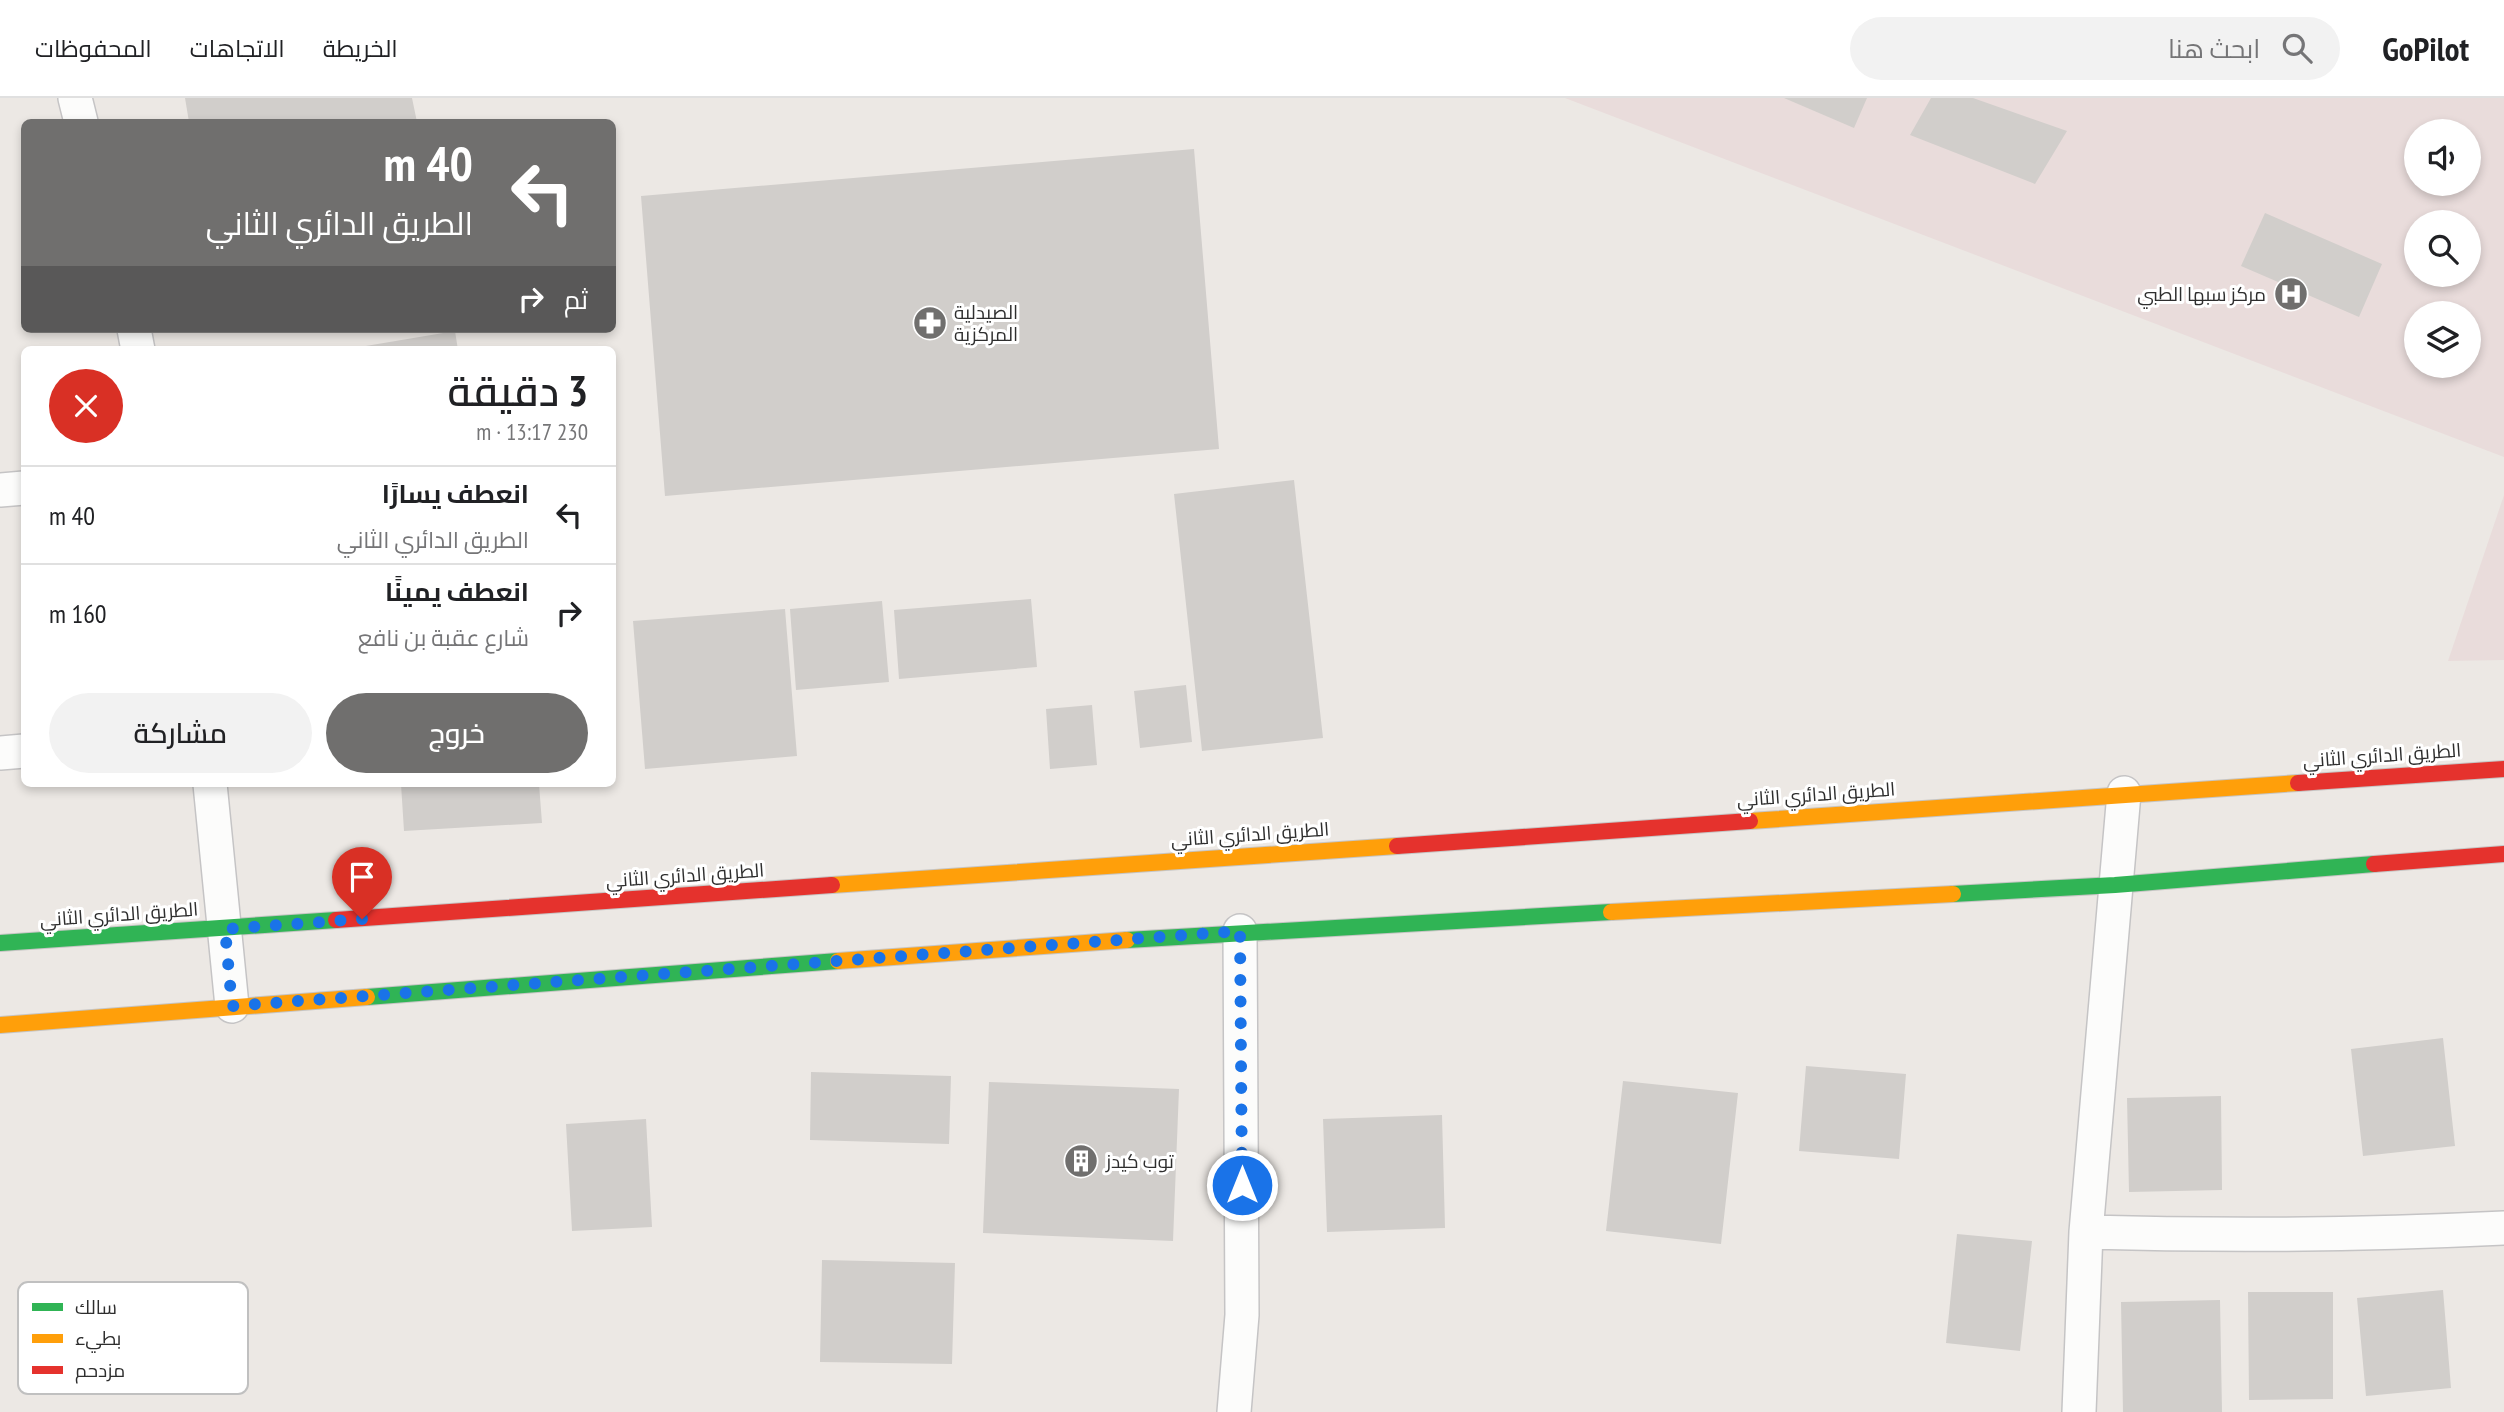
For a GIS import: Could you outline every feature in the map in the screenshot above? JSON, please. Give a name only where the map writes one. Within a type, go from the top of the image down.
[{"type":"main road","name":"الطريق الدائري الثاني","points":[[0,943],[2124,793],[2504,769]]},
{"type":"main road","points":[[0,1025],[1240,931],[2115,885],[2504,854]]},
{"type":"street","points":[[75,98],[80,119]]},
{"type":"street","points":[[0,490],[21,488]]},
{"type":"street","points":[[0,753],[21,751]]},
{"type":"street","points":[[210,787],[232,1006]]},
{"type":"street","points":[[2078,1412],[2087,1232],[2124,793]]},
{"type":"street","points":[[1234,1412],[1242,1315],[1240,931]]},
{"type":"street","points":[[2087,1232],[2223,1236],[2366,1235],[2504,1228]]},
{"type":"shaded area","name":"مركز سبها الطبي","points":[[1565,98],[2504,98],[2504,457]]},
{"type":"shaded area","points":[[2504,495],[2504,660],[2448,661]]},
{"type":"building","points":[[185,98],[412,98],[416,119],[188,119]]},
{"type":"building","points":[[1784,98],[1867,98],[1854,128]]},
{"type":"building","points":[[1931,98],[1973,98],[2067,131],[2035,184],[1910,135]]},
{"type":"building","name":"الصيدلية المركزية","points":[[1194,149],[1219,449],[665,496],[641,196]]},
{"type":"building","points":[[2265,213],[2382,264],[2359,317],[2241,266]]},
{"type":"building","points":[[455,333],[457,346],[366,346]]},
{"type":"building","points":[[1294,480],[1323,738],[1202,751],[1174,494]]},
{"type":"building","points":[[1031,599],[1037,667],[899,679],[894,610]]},
{"type":"building","points":[[882,601],[889,682],[796,690],[790,609]]},
{"type":"building","points":[[785,609],[797,756],[645,769],[633,621]]},
{"type":"building","points":[[1186,685],[1192,742],[1140,748],[1134,691]]},
{"type":"building","points":[[1092,705],[1097,765],[1050,769],[1046,709]]},
{"type":"building","points":[[401,787],[539,787],[542,823],[404,831]]},
{"type":"building","points":[[2443,1038],[2455,1146],[2363,1156],[2351,1049]]},
{"type":"building","points":[[1806,1066],[1906,1074],[1899,1159],[1799,1151]]},
{"type":"building","points":[[811,1072],[951,1076],[949,1144],[810,1140]]},
{"type":"building","points":[[1623,1081],[1738,1093],[1721,1244],[1606,1231]]},
{"type":"building","name":"توب كيدز","points":[[989,1082],[1179,1089],[1173,1241],[983,1233]]},
{"type":"building","points":[[2221,1096],[2222,1190],[2129,1192],[2127,1098]]},
{"type":"building","points":[[1442,1115],[1445,1228],[1327,1232],[1323,1119]]},
{"type":"building","points":[[646,1119],[652,1227],[572,1231],[566,1124]]},
{"type":"building","points":[[1957,1234],[2032,1241],[2020,1351],[1946,1343]]},
{"type":"building","points":[[822,1260],[955,1263],[952,1364],[820,1362]]},
{"type":"building","points":[[2443,1290],[2451,1388],[2366,1396],[2357,1298]]},
{"type":"building","points":[[2248,1292],[2333,1292],[2333,1399],[2249,1400]]},
{"type":"building","points":[[2220,1300],[2222,1412],[2123,1412],[2121,1302]]},
{"type":"traffic: fast","points":[[1953,894],[2115,885],[2374,864]]},
{"type":"traffic: fast","points":[[1127,940],[1611,912]]},
{"type":"traffic: fast","points":[[0,943],[336,920]]},
{"type":"traffic: fast","points":[[367,997],[838,961]]},
{"type":"traffic: slow","points":[[1750,821],[2298,783]]},
{"type":"traffic: slow","points":[[832,885],[1397,846]]},
{"type":"traffic: slow","points":[[1611,912],[1953,894]]},
{"type":"traffic: slow","points":[[838,961],[1127,940]]},
{"type":"traffic: slow","points":[[0,1025],[367,997]]},
{"type":"traffic: jam","points":[[2298,783],[2504,769]]},
{"type":"traffic: jam","points":[[1397,846],[1750,821]]},
{"type":"traffic: jam","points":[[2374,864],[2504,854]]},
{"type":"traffic: jam","points":[[336,920],[832,885]]},
{"type":"place","name":"مركز سبها الطبي","points":[[2291,294]]},
{"type":"place","name":"الصيدلية المركزية","points":[[930,323]]},
{"type":"place","name":"توب كيدز","points":[[1081,1161]]},
{"type":"route","points":[[362,919],[225,929],[232,1006],[1240,931],[1242,1185]]}]
